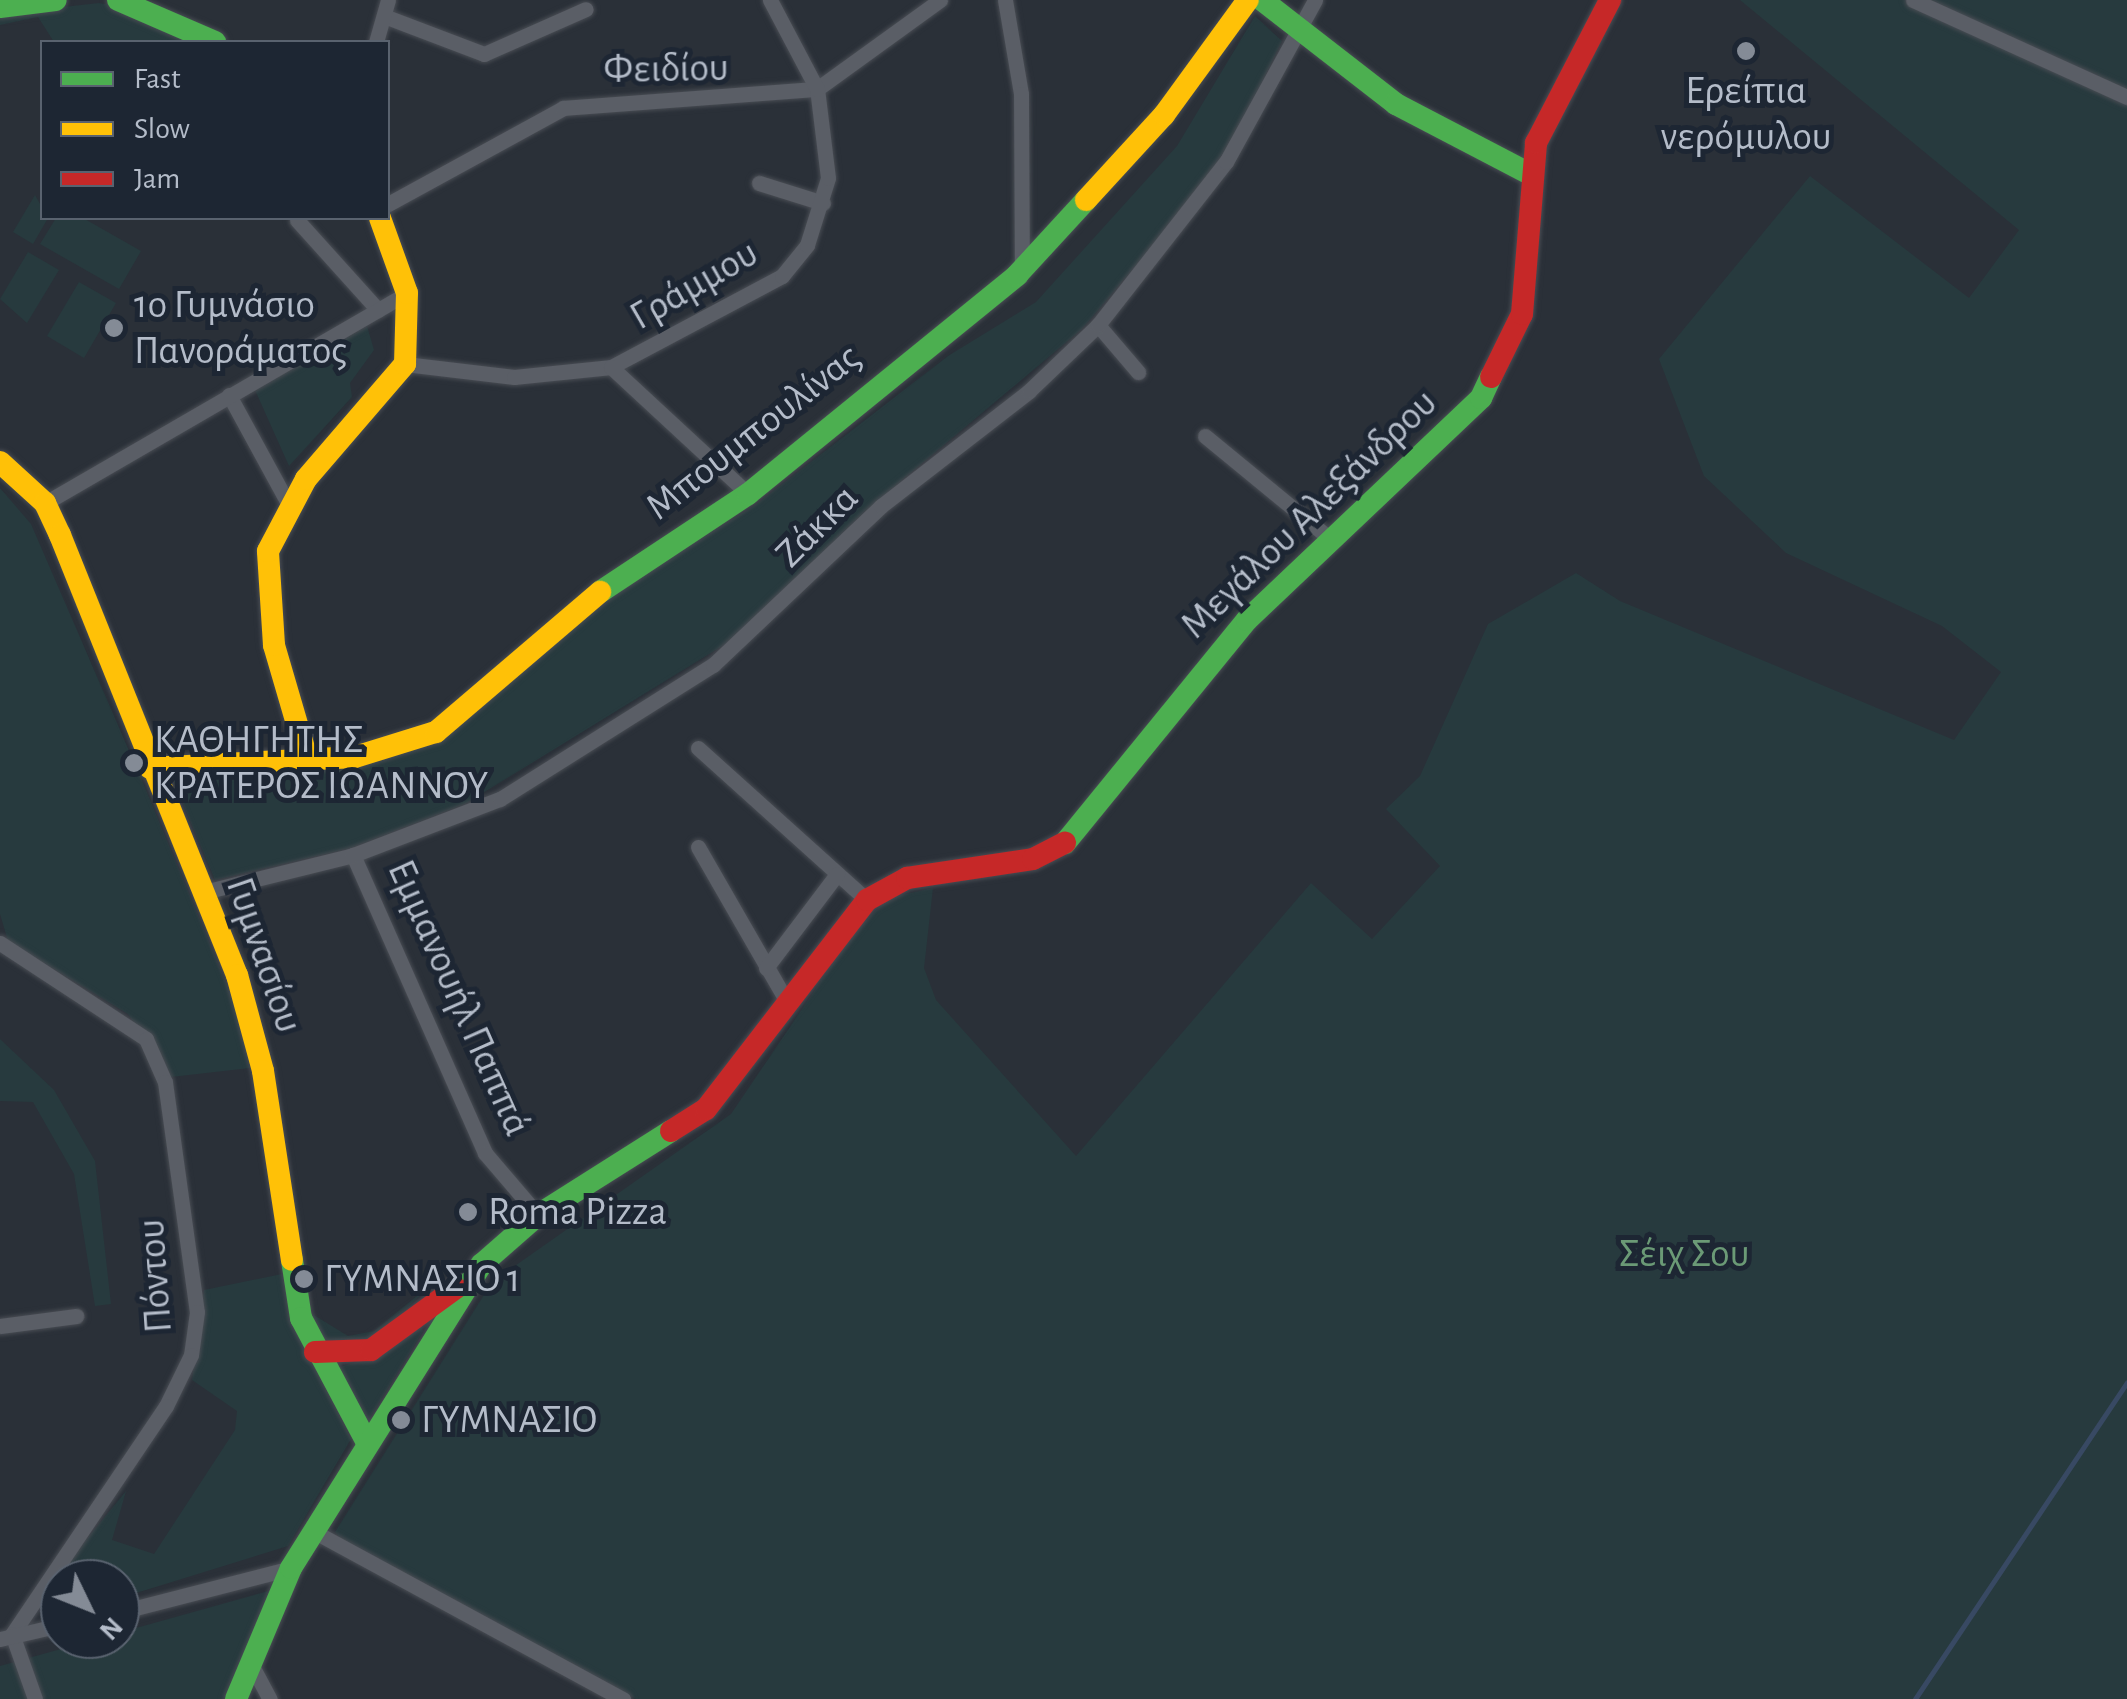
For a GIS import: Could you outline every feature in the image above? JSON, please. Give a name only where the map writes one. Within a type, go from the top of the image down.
[{"type":"street","points":[[0,7],[56,0]]},
{"type":"street","points":[[118,0],[210,40]]},
{"type":"street","points":[[759,182],[823,203],[817,89],[770,0]]},
{"type":"street","points":[[817,89],[940,0]]},
{"type":"street","points":[[1005,0],[1021,94],[1022,270]]},
{"type":"street","name":"Μπουμπουλίνας","points":[[150,768],[309,764],[436,732],[607,586],[748,494],[1022,270],[1164,115],[1248,0]]},
{"type":"street","points":[[1262,0],[1298,32],[1396,104],[1530,174]]},
{"type":"street","name":"Ζάκκα","points":[[204,892],[354,855],[500,799],[714,665],[881,506],[1029,392],[1098,325],[1226,162],[1315,0]]},
{"type":"street","name":"Μεγάλου Αλεξάνδρου","points":[[236,1699],[291,1568],[467,1280],[538,1215],[706,1109],[790,1005],[866,900],[908,878],[1033,859],[1071,843],[1196,678],[1328,537],[1456,425],[1502,366],[1527,289],[1530,174],[1591,26],[1608,0]]},
{"type":"street","points":[[1914,0],[2127,97]]},
{"type":"street","points":[[377,40],[386,8],[484,54],[586,9]]},
{"type":"street","name":"Φειδίου","points":[[390,203],[563,108],[817,89]]},
{"type":"street","name":"Γράμμου","points":[[405,364],[514,376],[612,367],[782,276],[823,203]]},
{"type":"street","points":[[297,220],[378,310]]},
{"type":"street","points":[[309,764],[268,602],[268,551],[289,505],[405,364],[407,293],[381,220]]},
{"type":"street","points":[[0,462],[45,503],[407,293]]},
{"type":"street","points":[[1098,325],[1138,372]]},
{"type":"street","points":[[612,367],[748,494]]},
{"type":"street","points":[[229,395],[289,505]]},
{"type":"street","points":[[1206,436],[1328,537]]},
{"type":"street","name":"Γυμνασίου","points":[[45,503],[150,768],[204,892],[256,1039],[295,1290],[314,1352],[366,1441]]},
{"type":"street","points":[[698,748],[866,900]]},
{"type":"street","points":[[698,847],[790,1005]]},
{"type":"street","name":"Εμμανουήλ Παππά","points":[[354,855],[485,1153],[538,1215]]},
{"type":"street","points":[[766,968],[837,874]]},
{"type":"street","name":"Πόντου","points":[[0,944],[146,1039],[165,1082],[198,1320],[166,1406],[6,1636]]},
{"type":"street","points":[[314,1352],[370,1350],[467,1280]]},
{"type":"street","points":[[0,1326],[76,1316]]},
{"type":"street","points":[[313,1531],[623,1699]]},
{"type":"street","points":[[140,1607],[291,1568]]},
{"type":"street","points":[[35,1699],[6,1636],[40,1629]]},
{"type":"street","points":[[252,1664],[270,1699]]},
{"type":"green space","name":"Σέιχ Σου","points":[[1740,0],[2127,0],[2127,1699],[636,1699],[344,1543],[335,1532],[492,1282],[731,1114],[852,935],[888,898],[933,888],[924,968],[936,1000],[1076,1156],[1311,883],[1372,939],[1440,866],[1386,809],[1420,776],[1488,624],[1576,573],[1620,601],[1954,740],[2001,672],[1942,626],[1786,553],[1704,476],[1659,359],[1810,176],[1969,298],[2019,230]]},
{"type":"green space","points":[[99,3],[133,9],[205,40],[53,40],[38,17],[0,25],[0,14]]},
{"type":"green space","points":[[1255,16],[1282,41],[1223,163],[1082,329],[863,513],[732,640],[465,804],[351,848],[215,880],[173,780],[314,773],[419,745],[584,611],[754,506],[948,356],[1036,302],[1177,146]]},
{"type":"green space","points":[[35,195],[40,204],[40,220],[47,220],[33,244],[13,232]]},
{"type":"green space","points":[[55,220],[87,220],[141,251],[119,289],[40,244]]},
{"type":"green space","points":[[28,252],[59,270],[27,323],[0,299]]},
{"type":"green space","points":[[79,282],[116,303],[84,358],[47,336]]},
{"type":"green space","points":[[367,326],[374,350],[350,383],[352,397],[289,466],[255,390]]},
{"type":"green space","points":[[0,488],[31,524],[130,753],[124,758],[139,773],[236,1007],[250,1068],[171,1077],[128,1014],[8,941],[0,914]]},
{"type":"green space","points":[[0,1039],[54,1090],[95,1161],[111,1304],[95,1306],[74,1174],[33,1102],[0,1101]]},
{"type":"green space","points":[[282,1274],[295,1328],[351,1439],[288,1546],[140,1592],[140,1559],[70,1559],[126,1491],[112,1540],[154,1554],[235,1430],[237,1411],[192,1380],[204,1290]]},
{"type":"green space","points":[[440,1277],[370,1342],[325,1341],[309,1312],[348,1336],[374,1331]]},
{"type":"green space","points":[[422,1325],[423,1331],[367,1422],[336,1368],[382,1355]]},
{"type":"green space","points":[[272,1590],[226,1699],[0,1699],[0,1666],[40,1655],[40,1659],[140,1659],[140,1627]]},
{"type":"waterway","points":[[1915,1699],[2127,1382]]},
{"type":"traffic: fast","points":[[0,7],[56,0]]},
{"type":"traffic: fast","points":[[118,0],[210,40]]},
{"type":"traffic: fast","points":[[1262,0],[1396,104],[1530,174]]},
{"type":"traffic: fast","points":[[600,592],[748,494],[1017,275],[1086,200]]},
{"type":"traffic: fast","points":[[1065,843],[1247,620],[1481,398],[1491,377]]},
{"type":"traffic: fast","points":[[236,1699],[291,1568],[482,1264],[538,1215],[671,1131]]},
{"type":"traffic: fast","points":[[292,1260],[301,1318],[366,1441]]},
{"type":"traffic: slow","points":[[1086,200],[1164,115],[1248,0]]},
{"type":"traffic: slow","points":[[309,765],[274,645],[268,551],[306,479],[405,364],[407,293],[381,220]]},
{"type":"traffic: slow","points":[[0,462],[45,503],[60,535],[237,975],[263,1071],[292,1260]]},
{"type":"traffic: slow","points":[[150,768],[355,757],[436,732],[600,592]]},
{"type":"traffic: jam","points":[[1491,377],[1522,314],[1536,143],[1610,0]]},
{"type":"traffic: jam","points":[[671,1131],[706,1109],[867,900],[907,878],[1033,859],[1065,843]]},
{"type":"traffic: jam","points":[[315,1352],[371,1350],[456,1288]]},
{"type":"place","name":"Ερείπια νερόμυλου","points":[[1746,51]]},
{"type":"place","name":"1ο Γυμνάσιο Πανοράματος","points":[[114,328]]},
{"type":"place","name":"ΚΑΘΗΓΗΤΗΣ ΚΡΑΤΕΡΟΣ ΙΩΑΝΝΟΥ","points":[[134,763]]},
{"type":"place","name":"Roma Pizza","points":[[468,1212]]},
{"type":"place","name":"ΓΥΜΝΑΣΙΟ 1","points":[[304,1279]]},
{"type":"place","name":"ΓΥΜΝΑΣΙΟ","points":[[401,1420]]}]
